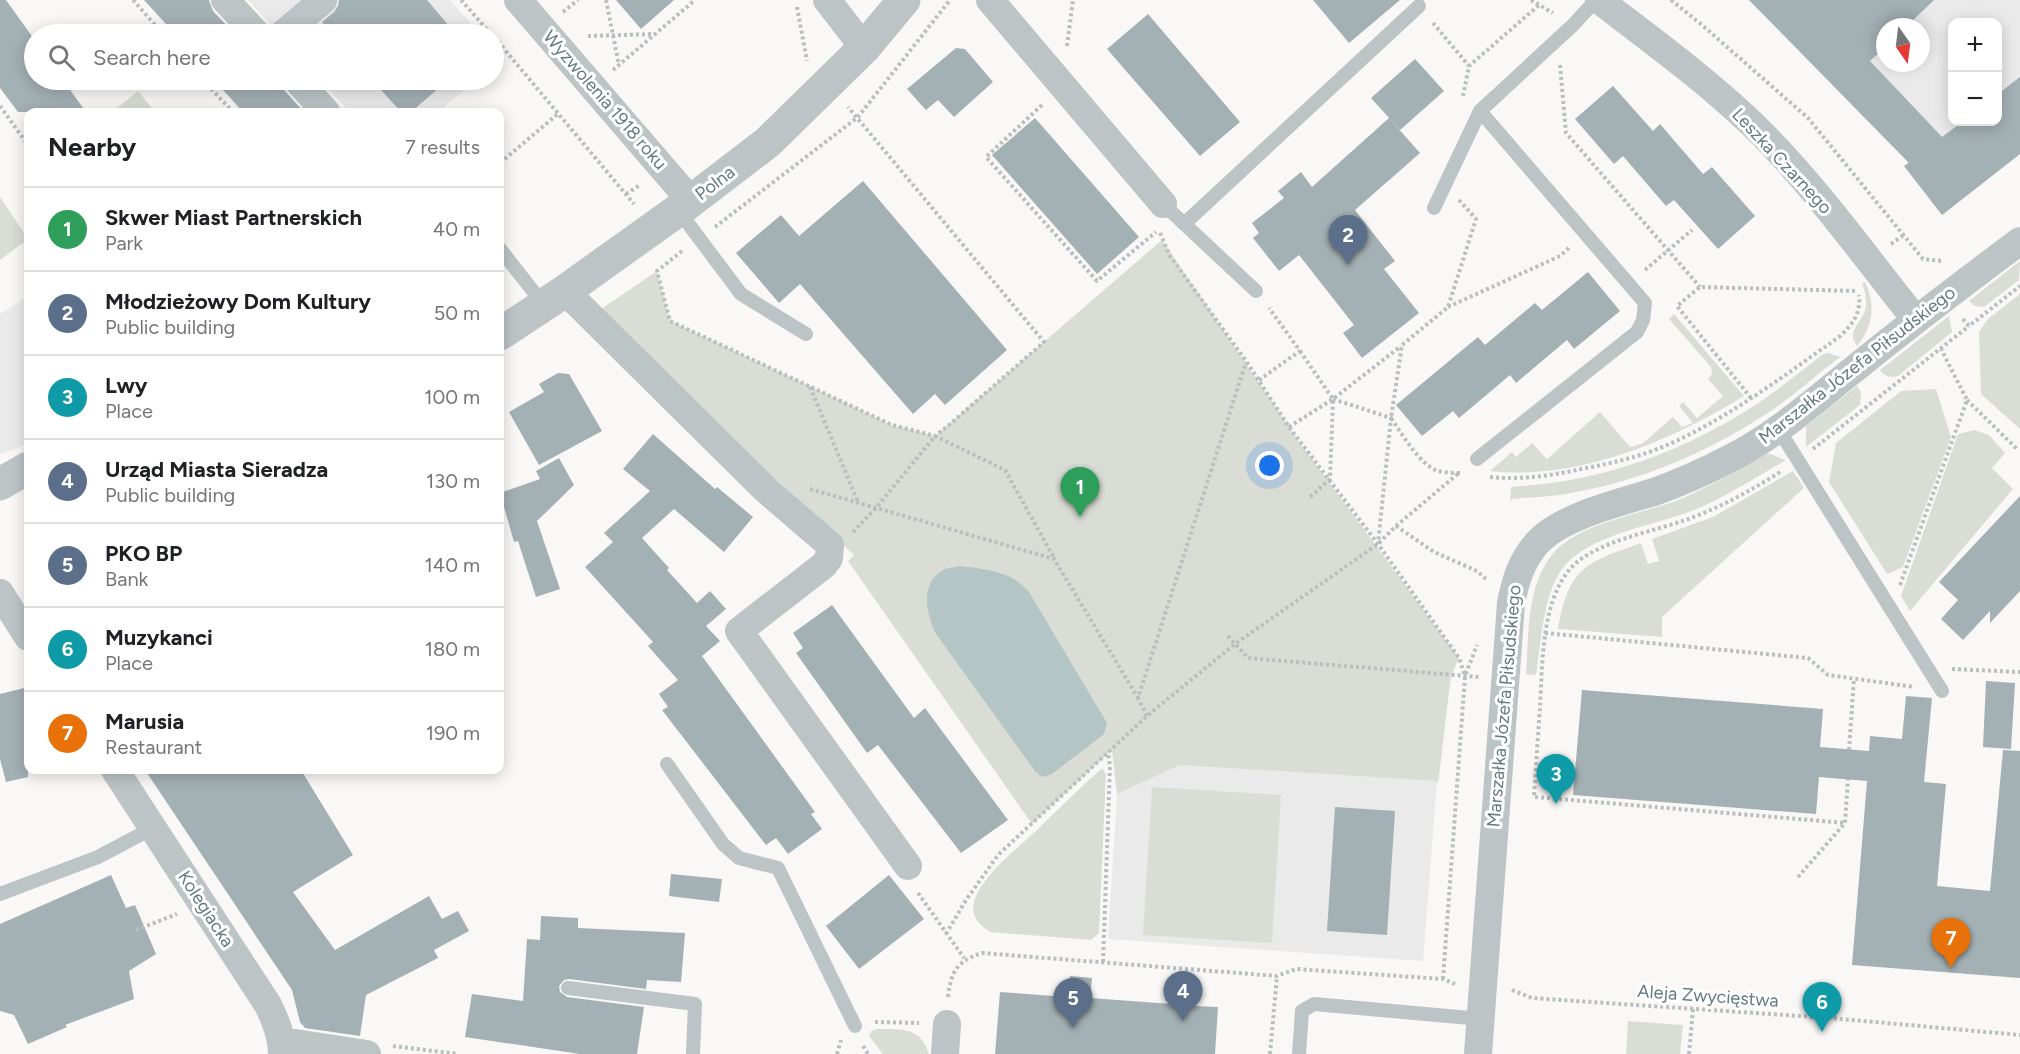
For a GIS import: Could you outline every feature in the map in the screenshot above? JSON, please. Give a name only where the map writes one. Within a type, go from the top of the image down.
[{"type":"street","points":[[225,0],[248,24]]},
{"type":"street","points":[[295,24],[323,0]]},
{"type":"street","name":"Wyzwolenia 1918 roku","points":[[518,0],[685,206]]},
{"type":"street","points":[[827,0],[864,48]]},
{"type":"street","name":"Polna","points":[[504,331],[685,206],[768,142],[864,48],[904,0]]},
{"type":"street","points":[[990,0],[1163,204]]},
{"type":"street","name":"Leszka Czarnego","points":[[1598,0],[1669,53],[1752,123],[1803,179],[1916,320]]},
{"type":"street","points":[[306,90],[322,108]]},
{"type":"street","name":"Marszałka Józefa Piłsudskiego","points":[[1478,1054],[1511,603],[1517,574],[1538,542],[1549,533],[1608,505],[1656,491],[1730,459],[1779,430],[1916,320],[2020,241]]},
{"type":"street","points":[[554,298],[830,545],[829,558],[824,565],[739,631],[908,866]]},
{"type":"street","points":[[0,484],[24,470]]},
{"type":"street","points":[[0,593],[24,631]]},
{"type":"street","name":"Kolegiacka","points":[[118,774],[268,1005],[276,1021],[282,1048]]},
{"type":"street","points":[[945,1054],[947,1024]]},
{"type":"street","points":[[282,1048],[367,1054]]},
{"type":"lane","points":[[1434,208],[1480,111],[1598,0]]},
{"type":"lane","points":[[1184,224],[1419,6]]},
{"type":"lane","points":[[1477,459],[1637,332],[1643,320],[1645,303],[1480,111]]},
{"type":"lane","points":[[1163,204],[1256,291]]},
{"type":"lane","points":[[685,206],[699,239],[741,294],[806,334]]},
{"type":"lane","points":[[504,253],[554,298]]},
{"type":"lane","points":[[1779,430],[1942,691]]},
{"type":"lane","points":[[667,764],[723,844],[739,858],[778,868],[855,1026]]},
{"type":"lane","points":[[0,894],[98,856],[153,828]]},
{"type":"lane","points":[[568,988],[695,1004],[693,1054]]},
{"type":"lane","points":[[1299,1054],[1302,1011],[1314,1004],[1480,1019]]},
{"type":"path","points":[[133,0],[155,24]]},
{"type":"path","points":[[461,0],[482,24]]},
{"type":"path","points":[[562,13],[578,0]]},
{"type":"path","points":[[606,0],[619,65]]},
{"type":"path","points":[[611,71],[695,0]]},
{"type":"path","points":[[796,0],[810,75],[828,84],[858,117],[1044,342],[935,436],[876,508],[829,558]]},
{"type":"path","points":[[950,0],[858,117],[657,271],[670,321],[892,425],[935,436],[1005,470],[1054,559],[1147,716]]},
{"type":"path","points":[[1531,0],[1574,25]]},
{"type":"path","points":[[1671,0],[1808,118],[1923,259],[1938,262],[1951,260]]},
{"type":"path","points":[[1419,6],[1469,66]]},
{"type":"path","points":[[580,37],[655,34]]},
{"type":"path","points":[[504,50],[638,209]]},
{"type":"path","points":[[1559,59],[1566,133],[1700,287]]},
{"type":"path","points":[[212,90],[228,108]]},
{"type":"path","points":[[1049,99],[986,156],[1097,281],[1159,229],[1170,256],[1246,362],[1289,427],[1378,544],[1459,658],[1466,676]]},
{"type":"path","points":[[0,106],[24,139]]},
{"type":"path","points":[[504,160],[559,113]]},
{"type":"path","points":[[1628,284],[1692,230]]},
{"type":"path","points":[[1448,307],[1560,256],[1586,233]]},
{"type":"path","points":[[1751,398],[1677,306],[1700,287],[1859,291]]},
{"type":"path","points":[[1256,291],[1333,399],[1391,418],[1378,544]]},
{"type":"path","points":[[1289,427],[1333,399],[1402,345]]},
{"type":"path","points":[[1941,349],[1967,399],[2018,450]]},
{"type":"path","points":[[1259,381],[1300,351]]},
{"type":"path","points":[[1138,698],[1246,362]]},
{"type":"path","points":[[810,387],[858,502]]},
{"type":"path","points":[[1310,497],[1329,479],[1333,399]]},
{"type":"path","points":[[1890,609],[1967,399]]},
{"type":"path","points":[[946,934],[966,900],[998,855],[1147,716],[1235,644],[1378,544],[1459,473]]},
{"type":"path","points":[[766,490],[780,480],[1054,559]]},
{"type":"path","points":[[1396,526],[1434,552],[1477,571],[1487,579],[1489,585]]},
{"type":"path","points":[[1845,823],[1534,797],[1545,633],[1808,658],[1828,675],[1922,688],[1948,669],[2020,672]]},
{"type":"path","points":[[1443,979],[1466,676],[1480,635]]},
{"type":"path","points":[[1228,636],[1248,658],[1506,679]]},
{"type":"path","points":[[1849,750],[1854,679]]},
{"type":"path","points":[[1103,962],[1110,766],[1108,753]]},
{"type":"path","points":[[1798,877],[1845,823],[1848,779]]},
{"type":"path","points":[[908,866],[915,887],[964,958]]},
{"type":"path","points":[[136,930],[182,912]]},
{"type":"path","points":[[837,1054],[844,1029],[855,1026],[885,1021],[947,1024],[951,976],[964,958],[982,953],[1277,976],[1296,969],[1443,979],[1459,986]]},
{"type":"path","points":[[1270,1054],[1277,976]]},
{"type":"path","name":"Aleja Zwycięstwa","points":[[1503,990],[1513,990],[1533,998],[1830,1018],[2020,1035]]},
{"type":"path","points":[[1689,1054],[1693,1009]]},
{"type":"shaded area","points":[[248,0],[450,0],[471,24],[270,24]]},
{"type":"shaded area","points":[[1749,0],[2020,0],[2020,154],[1942,215],[1904,166],[1908,162]]},
{"type":"shaded area","points":[[329,90],[464,90],[443,108],[346,108]]},
{"type":"shaded area","points":[[138,91],[152,108],[117,108]]},
{"type":"shaded area","points":[[0,197],[24,233],[24,242],[0,260]]},
{"type":"shaded area","points":[[1162,240],[1298,440],[1459,658],[1451,676],[1438,784],[1437,781],[1180,765],[1117,794],[1112,750],[1032,824],[848,561],[854,555],[591,316],[657,271],[670,321],[892,425],[935,436]]},
{"type":"shaded area","points":[[2020,261],[2019,280],[1984,307],[1975,306],[1969,301]]},
{"type":"shaded area","points":[[1865,282],[1871,299],[1871,316],[1867,331],[1857,346],[1853,335],[1866,307],[1866,295],[1862,284]]},
{"type":"shaded area","points":[[2020,294],[2020,429],[1981,394],[1979,332],[1988,319]]},
{"type":"shaded area","points":[[24,299],[24,445],[0,454],[0,314]]},
{"type":"shaded area","points":[[1674,314],[1744,396],[1716,413],[1655,442],[1590,464],[1557,470],[1490,471],[1512,452],[1516,457],[1532,443],[1547,459],[1600,412],[1630,447],[1642,444],[1673,417],[1682,427],[1693,423],[1679,406],[1683,402],[1697,418],[1723,396],[1708,379],[1712,374],[1711,367],[1669,319]]},
{"type":"shaded area","points":[[1949,316],[1952,332],[1898,376],[1888,376],[1880,370]]},
{"type":"shaded area","points":[[1828,353],[1840,357],[1773,409],[1741,430],[1695,454],[1647,473],[1597,488],[1512,499],[1510,502],[1511,487],[1595,475],[1644,460],[1690,441],[1757,404],[1823,354]]},
{"type":"shaded area","points":[[1857,386],[1861,392],[1860,405],[1806,447],[1806,426]]},
{"type":"shaded area","points":[[1936,389],[1951,437],[1903,567],[1887,574],[1829,482],[1836,443],[1901,391]]},
{"type":"shaded area","points":[[1974,430],[1989,435],[2005,453],[1992,468],[2013,489],[1910,611],[1901,596],[1958,434]]},
{"type":"shaded area","points":[[1768,453],[1786,460],[1706,505],[1605,539],[1573,557],[1562,569],[1551,592],[1544,620],[1536,675],[1526,674],[1530,613],[1537,583],[1551,556],[1562,544],[1612,520],[1683,498]]},
{"type":"shaded area","points":[[1793,471],[1804,488],[1662,617],[1662,637],[1558,629],[1562,608],[1574,580],[1593,563],[1641,543],[1648,564],[1659,561],[1652,539],[1713,517]]},
{"type":"shaded area","points":[[959,566],[1006,575],[1029,592],[1107,723],[1104,734],[1052,774],[1042,777],[1035,771],[936,634],[928,608],[928,590],[937,575],[945,569]]},
{"type":"shaded area","points":[[1180,765],[1437,781],[1423,961],[1108,939],[1117,794]]},
{"type":"shaded area","points":[[1102,768],[1106,774],[1099,933],[1091,940],[990,932],[979,923],[973,912],[978,892],[1002,862]]},
{"type":"shaded area","points":[[1152,787],[1281,795],[1272,943],[1143,935]]},
{"type":"shaded area","points":[[1628,1021],[1683,1025],[1680,1054],[1626,1054]]},
{"type":"shaded area","points":[[877,1029],[902,1030],[916,1034],[929,1054],[883,1054],[869,1036],[871,1031]]},
{"type":"building","points":[[0,0],[6,0],[24,25],[24,90],[70,90],[83,108],[24,108],[24,112],[18,112],[0,88]]},
{"type":"building","points":[[144,0],[209,0],[213,11],[225,24],[166,24]]},
{"type":"building","points":[[339,0],[427,0],[447,24],[324,24],[322,22],[338,6]]},
{"type":"building","points":[[616,0],[674,0],[641,29]]},
{"type":"building","points":[[1313,0],[1400,0],[1349,43]]},
{"type":"building","points":[[1749,0],[1934,0],[1915,18],[1876,18],[1876,55],[1870,61],[1876,67],[1876,72],[1880,72],[1942,137],[1957,126],[2002,126],[2002,91],[2020,77],[2020,154],[1942,215],[1904,166],[1909,163]]},
{"type":"building","points":[[1148,14],[1240,122],[1200,156],[1107,49]]},
{"type":"building","points":[[956,48],[965,49],[993,82],[954,117],[938,100],[926,110],[907,89]]},
{"type":"building","points":[[1415,59],[1444,91],[1400,130],[1371,98]]},
{"type":"building","points":[[1613,86],[1653,131],[1660,124],[1703,174],[1712,167],[1755,216],[1718,249],[1674,200],[1666,206],[1623,156],[1614,164],[1575,119]]},
{"type":"building","points":[[223,90],[285,90],[300,108],[239,108]]},
{"type":"building","points":[[381,90],[436,90],[416,108],[397,108]]},
{"type":"building","points":[[1035,118],[1139,237],[1097,274],[992,155]]},
{"type":"building","points":[[1389,118],[1420,153],[1355,210],[1395,261],[1384,269],[1419,313],[1362,358],[1343,333],[1354,325],[1299,255],[1279,271],[1253,238],[1259,233],[1252,223],[1284,198],[1278,191],[1301,172],[1312,187]]},
{"type":"building","points":[[863,181],[1007,350],[945,405],[935,394],[913,414],[800,284],[779,303],[736,253],[781,215],[799,236]]},
{"type":"building","points":[[1588,272],[1620,311],[1574,349],[1567,340],[1516,383],[1510,375],[1459,418],[1453,411],[1422,436],[1396,405],[1478,337],[1485,345],[1535,303],[1542,310]]},
{"type":"building","points":[[558,373],[569,374],[602,431],[539,465],[509,412],[544,392],[539,384]]},
{"type":"building","points":[[653,434],[715,489],[717,487],[753,517],[724,552],[674,509],[642,538],[697,603],[710,591],[726,609],[706,626],[720,641],[702,656],[815,812],[811,814],[822,829],[788,854],[776,838],[766,845],[662,710],[668,707],[659,694],[678,680],[648,646],[653,642],[585,567],[613,542],[604,533],[650,491],[623,469]]},
{"type":"building","points":[[559,458],[574,485],[537,521],[560,589],[536,597],[518,541],[514,542],[504,507],[504,492],[540,479],[536,471]]},
{"type":"building","points":[[2020,496],[2020,591],[1990,623],[1990,611],[1963,640],[1941,619],[1958,600],[1939,582]]},
{"type":"building","points":[[832,605],[914,718],[925,708],[1008,820],[961,853],[878,745],[867,753],[796,653],[803,648],[793,633]]},
{"type":"building","points":[[1986,681],[2015,683],[2011,749],[1983,747]]},
{"type":"building","points":[[24,688],[24,774],[28,774],[28,777],[6,782],[0,759],[0,694]]},
{"type":"building","points":[[1582,690],[1823,709],[1820,747],[1869,751],[1870,736],[1902,739],[1906,696],[1932,698],[1924,782],[1946,784],[1937,886],[1990,891],[2003,750],[2020,751],[2020,978],[1852,965],[1867,781],[1819,777],[1816,814],[1573,795]]},
{"type":"building","points":[[148,774],[303,774],[353,855],[293,892],[335,950],[429,896],[442,919],[458,911],[469,931],[434,950],[438,958],[366,995],[360,1036],[305,1028],[300,1022],[292,990]]},
{"type":"building","points":[[1335,807],[1395,811],[1387,935],[1327,931]]},
{"type":"building","points":[[671,874],[722,879],[719,902],[669,896]]},
{"type":"building","points":[[111,875],[126,908],[135,905],[156,954],[129,971],[134,999],[65,1025],[67,1027],[28,1044],[14,1015],[0,1011],[0,924]]},
{"type":"building","points":[[889,875],[924,919],[859,969],[826,926]]},
{"type":"building","points":[[541,916],[578,918],[578,928],[685,933],[681,982],[647,980],[646,989],[569,979],[564,980],[559,986],[560,992],[567,997],[644,1007],[637,1054],[580,1054],[465,1037],[472,994],[523,1001],[527,939],[540,940]]},
{"type":"building","points":[[1070,976],[1092,978],[1090,998],[1172,1004],[1173,995],[1195,997],[1194,1006],[1218,1007],[1215,1054],[995,1054],[1000,992],[1068,997]]},
{"type":"place","name":"Młodzieżowy Dom Kultury","points":[[1348,265]]},
{"type":"place","name":"Skwer Miast Partnerskich","points":[[1080,517]]},
{"type":"place","name":"Lwy","points":[[1556,804]]},
{"type":"place","name":"Marusia","points":[[1951,968]]},
{"type":"place","name":"Urząd Miasta Sieradza","points":[[1183,1021]]},
{"type":"place","name":"PKO BP","points":[[1073,1028]]},
{"type":"place","name":"Muzykanci","points":[[1822,1032]]}]
